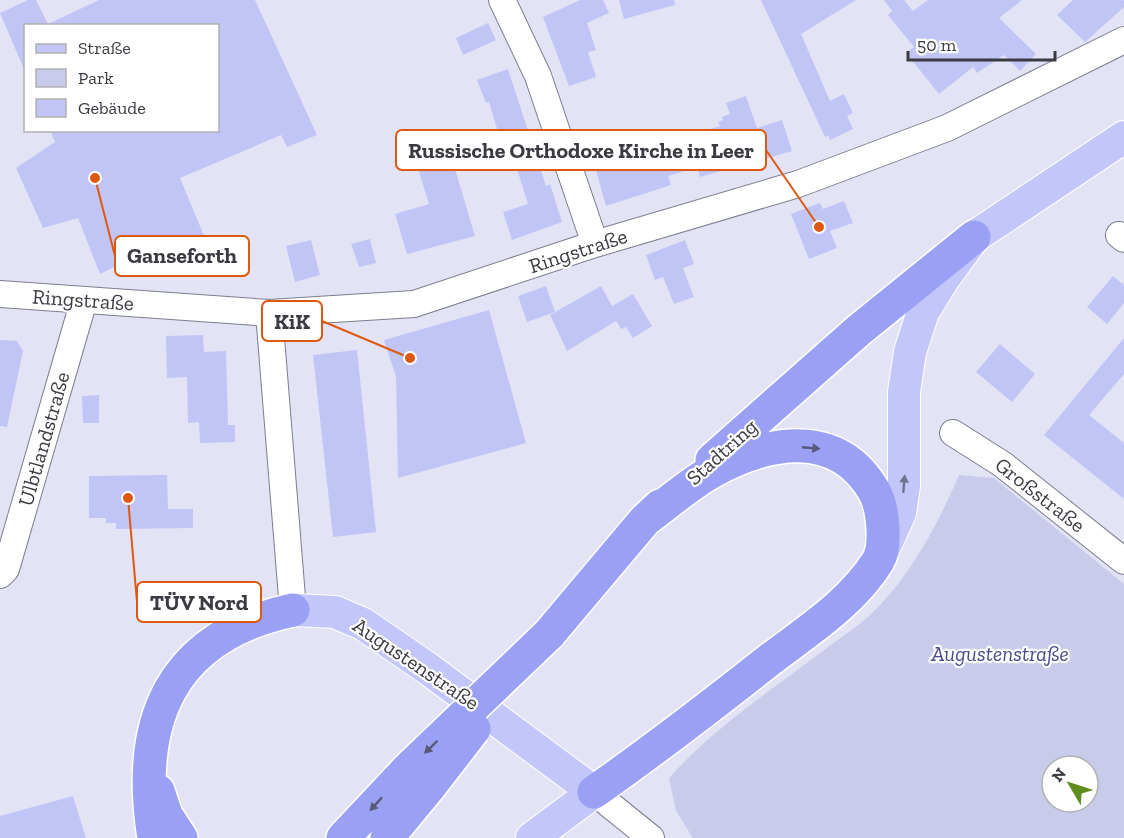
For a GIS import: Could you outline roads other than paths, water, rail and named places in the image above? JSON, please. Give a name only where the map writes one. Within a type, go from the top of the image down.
[{"type":"highway","name":"Stadtring","points":[[419,778],[549,634],[645,520],[859,330],[974,237]]},
{"type":"highway","points":[[594,792],[718,702],[843,601],[879,559],[883,526],[881,502],[866,477],[848,459],[828,449],[795,446],[753,452],[710,473],[645,520]]},
{"type":"highway","points":[[154,838],[148,802],[150,748],[161,705],[179,677],[202,651],[231,629],[252,620],[293,609]]},
{"type":"highway","points":[[150,748],[157,786],[166,815],[181,838]]},
{"type":"highway","points":[[343,838],[419,778]]},
{"type":"highway","points":[[387,838],[419,778]]},
{"type":"main road","name":"Stadtring","points":[[974,237],[1124,137]]},
{"type":"main road","points":[[879,559],[900,513],[904,486],[904,392],[910,352],[923,312],[974,237]]},
{"type":"main road","name":"Augustenstraße","points":[[293,609],[335,612],[363,624],[427,668],[594,792]]},
{"type":"main road","points":[[532,838],[594,792]]},
{"type":"street","points":[[502,0],[538,76],[595,244]]},
{"type":"street","name":"Ringstraße","points":[[0,294],[269,313],[414,304],[595,244],[798,184],[947,128],[1124,40]]},
{"type":"street","name":"Ulbtlandstraße","points":[[0,575],[6,569],[84,300]]},
{"type":"street","points":[[269,313],[293,609]]},
{"type":"street","name":"Großstraße","points":[[953,433],[1002,464],[1124,561]]},
{"type":"street","name":"Augustenstraße","points":[[594,792],[651,838]]},
{"type":"place","name":"Ganseforth","points":[[95,178]]},
{"type":"place","name":"Russische Orthodoxe Kirche in Leer","points":[[819,227]]},
{"type":"place","name":"KiK","points":[[410,358]]},
{"type":"place","name":"TÜV Nord","points":[[128,498]]}]
